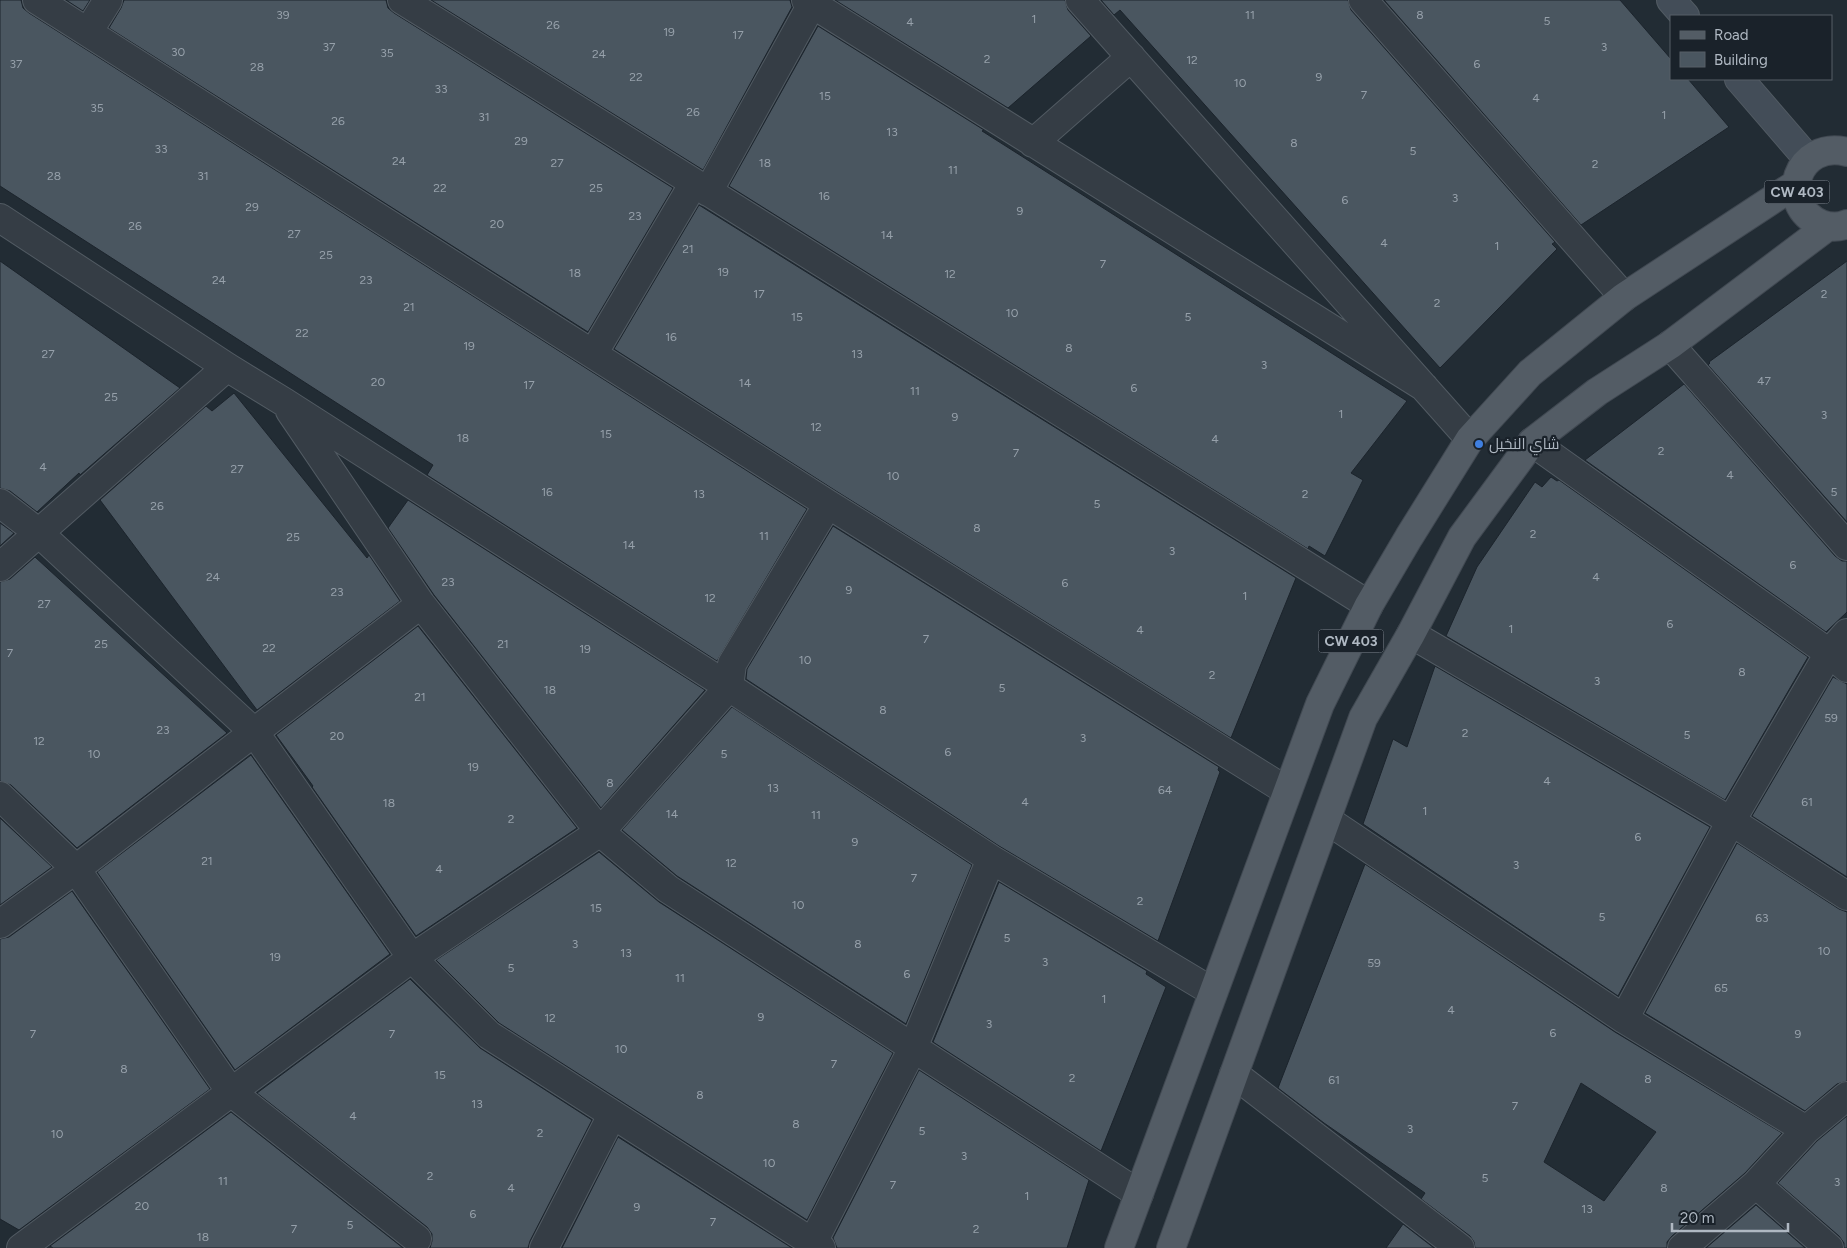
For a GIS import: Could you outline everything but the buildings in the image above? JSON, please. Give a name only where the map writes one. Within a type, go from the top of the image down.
[{"type":"main road","name":"CW 403","points":[[1837,226],[1814,221],[1803,211],[1797,198],[1796,184],[1800,170],[1808,159],[1820,152],[1843,147]]},
{"type":"main road","name":"CW 403","points":[[1119,1248],[1320,704],[1369,605],[1470,439],[1530,373],[1624,297],[1796,184]]},
{"type":"main road","name":"CW 403","points":[[1171,1248],[1363,718],[1411,634],[1462,537],[1532,442],[1597,392],[1670,345],[1837,226]]},
{"type":"street","points":[[37,0],[828,504],[1287,791]]},
{"type":"street","points":[[88,32],[108,0]]},
{"type":"street","points":[[402,0],[1369,605]]},
{"type":"street","points":[[1080,0],[1470,439]]},
{"type":"street","points":[[1363,0],[1624,297]]},
{"type":"street","points":[[1671,0],[1684,15]]},
{"type":"street","points":[[593,354],[701,188],[811,1],[1033,143],[1424,387]]},
{"type":"street","points":[[1033,143],[1131,57]]},
{"type":"street","points":[[1740,80],[1808,159]]},
{"type":"street","points":[[0,218],[226,367],[284,402],[729,687],[991,860],[1213,992]]},
{"type":"street","points":[[1670,345],[1847,546]]},
{"type":"street","points":[[0,566],[39,534],[226,367]]},
{"type":"street","points":[[284,402],[421,604],[600,832],[668,889],[1139,1194]]},
{"type":"street","points":[[1532,442],[1841,651],[1731,821],[1624,1019]]},
{"type":"street","points":[[0,504],[39,534],[255,733],[412,958],[489,1035],[815,1246],[913,1048],[991,860]]},
{"type":"street","points":[[21,1248],[412,958],[600,832],[729,687],[732,664],[828,504]]},
{"type":"street","points":[[0,924],[76,869],[255,733],[421,604]]},
{"type":"street","points":[[1411,634],[1731,821],[1847,896]]},
{"type":"street","points":[[0,796],[76,869],[231,1092],[417,1239]]},
{"type":"street","points":[[1327,820],[1624,1019],[1806,1130]]},
{"type":"street","points":[[1234,1074],[1460,1248]]},
{"type":"street","points":[[1682,1248],[1756,1184],[1806,1130],[1847,1096]]},
{"type":"street","points":[[544,1248],[612,1115]]},
{"type":"street","points":[[1756,1184],[1829,1248]]},
{"type":"place","name":"شاي النخيل","points":[[1479,444]]}]
